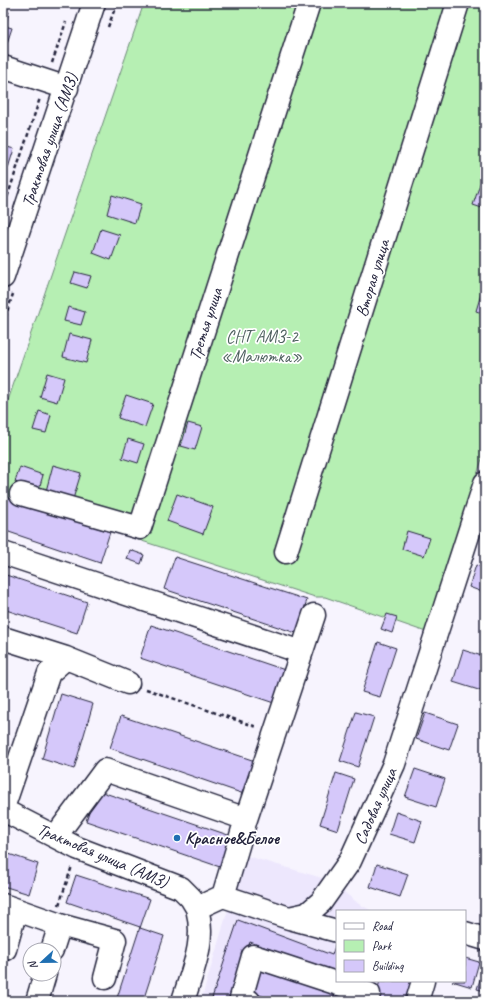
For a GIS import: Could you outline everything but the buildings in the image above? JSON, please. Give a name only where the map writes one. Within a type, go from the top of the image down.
[{"type":"street","name":"Трактовая улица (АМЗ)","points":[[3,277],[94,3]]},
{"type":"street","name":"Третья улица","points":[[21,494],[140,528],[309,3]]},
{"type":"street","name":"Вторая улица","points":[[286,552],[458,3]]},
{"type":"street","points":[[3,67],[67,88]]},
{"type":"street","name":"Садовая улица","points":[[289,918],[308,914],[321,902],[350,861],[394,764],[485,483]]},
{"type":"street","points":[[3,553],[301,652]]},
{"type":"street","points":[[222,896],[274,733],[314,615]]},
{"type":"street","points":[[3,638],[66,658],[128,683]]},
{"type":"street","points":[[3,809],[49,674],[66,658]]},
{"type":"street","points":[[56,836],[105,770],[246,819]]},
{"type":"street","name":"Трактовая улица (АМЗ)","points":[[3,809],[77,848],[181,888],[191,898],[197,908]]},
{"type":"street","points":[[183,1001],[201,941],[197,908],[222,896],[289,918],[336,931]]},
{"type":"street","points":[[5,949],[9,908],[57,924],[115,940],[106,978]]},
{"type":"street","points":[[54,942],[57,924]]},
{"type":"street","points":[[466,933],[485,939]]},
{"type":"street","points":[[249,1001],[241,998],[253,956],[336,982]]},
{"type":"street","points":[[37,1001],[43,982]]},
{"type":"street","points":[[338,982],[370,992]]},
{"type":"street","points":[[417,1001],[423,982]]},
{"type":"path","points":[[3,210],[68,17]]},
{"type":"path","points":[[128,683],[274,733]]},
{"type":"path","points":[[57,924],[77,848]]},
{"type":"shaded area","points":[[244,855],[329,880],[359,904],[370,910],[336,910],[336,982],[433,982],[426,1001],[201,1001]]},
{"type":"green space","name":"СНТ АМЗ-2 «Малютка»","points":[[144,3],[485,3],[485,450],[426,632],[325,597],[315,597],[3,496],[3,415]]},
{"type":"place","name":"Красное&Белое","points":[[177,838]]}]
